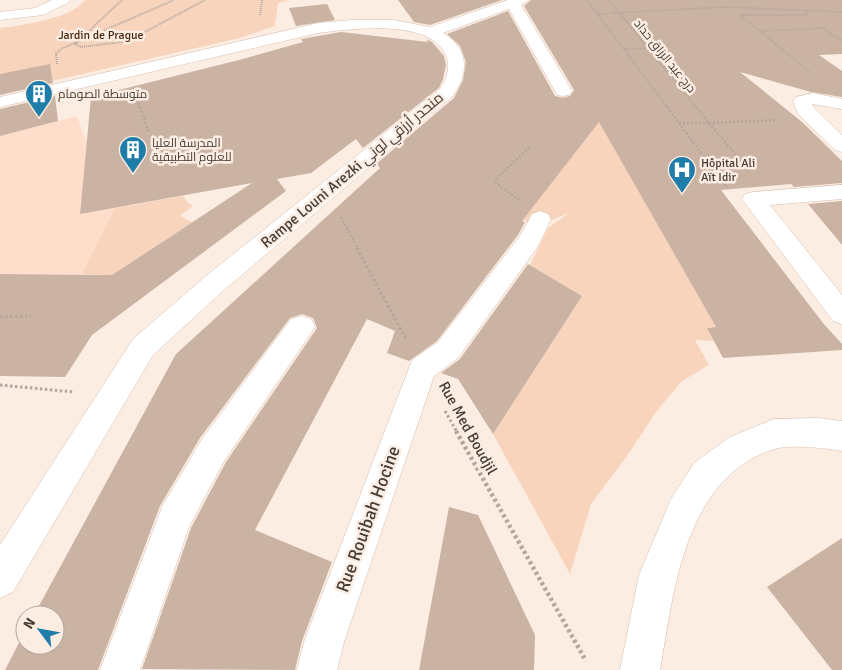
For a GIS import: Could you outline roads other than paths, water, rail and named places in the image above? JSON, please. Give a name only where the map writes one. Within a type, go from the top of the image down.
[{"type":"street","points":[[0,16],[38,12],[63,0]]},
{"type":"street","points":[[0,102],[327,27],[380,24],[432,32],[518,2],[563,91]]},
{"type":"street","name":"Rampe Louni Arezki منحدر أرزقي لوني","points":[[0,579],[143,347],[215,283],[446,93],[456,79],[456,62],[452,49],[432,32]]},
{"type":"street","points":[[835,102],[813,98],[802,101],[805,110],[842,146]]},
{"type":"street","points":[[842,192],[753,187],[834,293],[842,314]]},
{"type":"street","name":"Rue Rouibah Hocine","points":[[317,670],[324,642],[422,370],[448,350],[530,240],[540,219]]},
{"type":"street","points":[[120,670],[174,519],[212,450],[301,326]]},
{"type":"street","points":[[640,670],[658,575],[682,511],[706,474],[741,448],[774,434],[818,433],[842,436]]},
{"type":"place","name":"متوسطة الصومام","points":[[39,118]]},
{"type":"place","name":"المدرسة العليا للعلوم التطبيقية","points":[[133,174]]},
{"type":"place","name":"Hôpital Ali Aït Idir","points":[[682,194]]},
{"type":"park label","name":"Jardin de Prague","points":[[101,35]]}]
